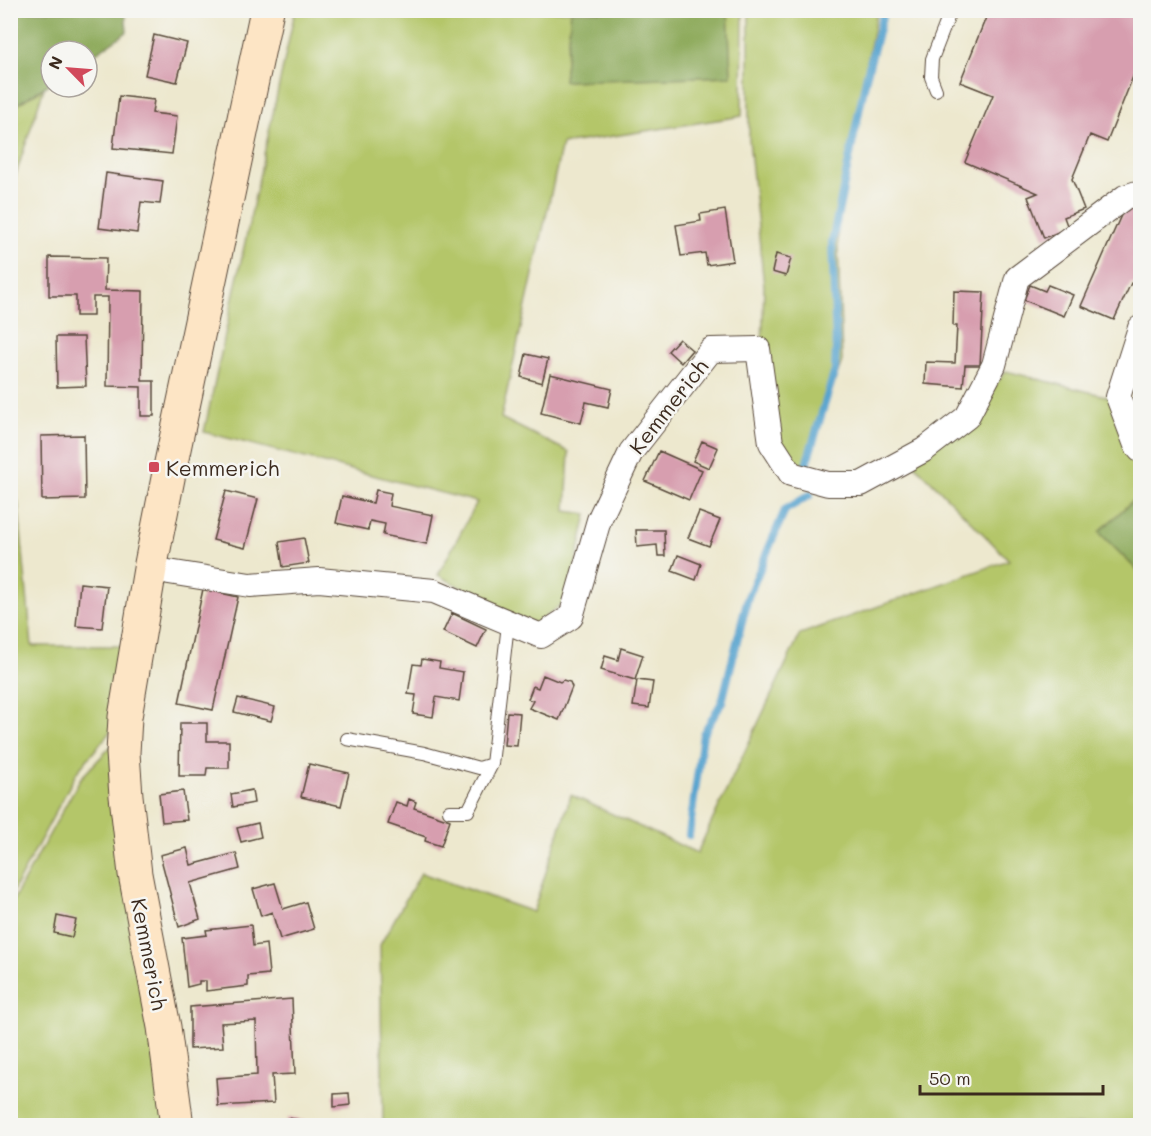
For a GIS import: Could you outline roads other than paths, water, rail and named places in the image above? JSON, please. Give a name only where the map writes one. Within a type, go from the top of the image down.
[{"type":"street","name":"Kemmerich","points":[[177,1125],[164,1026],[135,874],[124,764],[125,717],[150,568],[267,10]]},
{"type":"street","name":"Kemmerich","points":[[150,568],[250,585],[319,580],[434,591],[541,636],[571,617],[599,520],[631,452],[711,350],[758,350],[771,444],[791,474],[828,484],[861,484],[924,450],[967,417],[994,365],[1017,278],[1125,197],[1140,192]]},
{"type":"street","points":[[1140,327],[1118,397],[1140,450]]},
{"type":"lane","points":[[936,90],[931,77],[932,59],[951,10]]},
{"type":"lane","points":[[449,812],[468,811],[492,764],[508,624]]},
{"type":"lane","points":[[347,739],[424,753],[479,768],[492,764]]},
{"type":"waterway","points":[[806,465],[835,370],[832,242],[866,78],[884,10]]},
{"type":"waterway","points":[[689,835],[703,734],[722,702],[748,597],[785,510],[810,495]]},
{"type":"place","name":"Kemmerich","points":[[154,467]]}]
